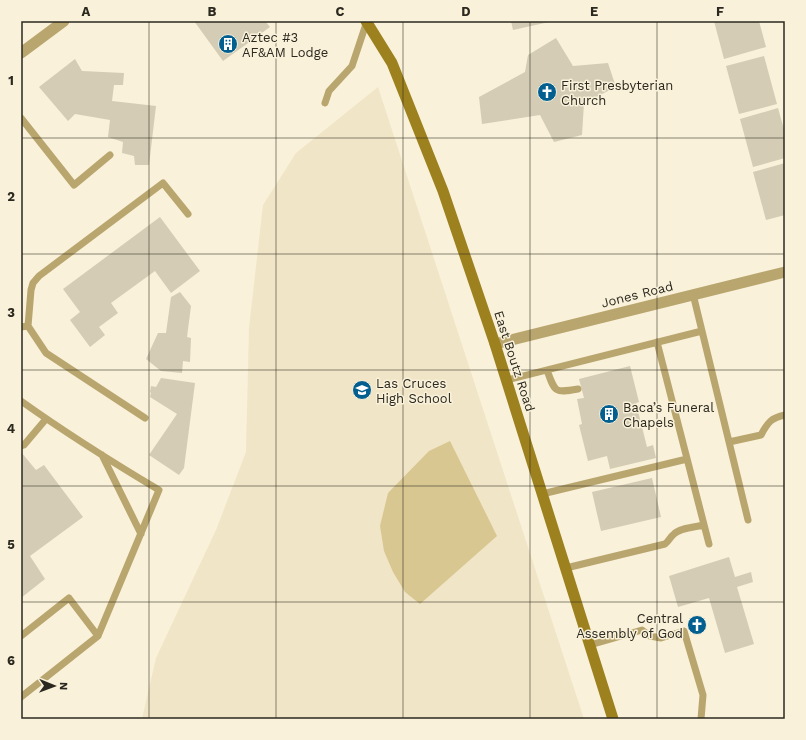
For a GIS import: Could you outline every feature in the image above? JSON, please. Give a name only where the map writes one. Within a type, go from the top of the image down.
[{"type":"main road","name":"East Boutz Road","points":[[367,22],[392,63],[443,191],[507,380],[613,719]]},
{"type":"street","points":[[21,53],[64,21]]},
{"type":"street","name":"Jones Road","points":[[495,344],[785,272]]},
{"type":"lane","points":[[325,103],[329,91],[352,66],[367,22]]},
{"type":"lane","points":[[21,118],[74,184],[110,155]]},
{"type":"lane","points":[[145,418],[46,353],[25,326],[30,290],[33,283],[39,276],[163,183],[188,214]]},
{"type":"lane","points":[[693,294],[748,520]]},
{"type":"lane","points":[[507,380],[702,331]]},
{"type":"lane","points":[[658,342],[709,544]]},
{"type":"lane","points":[[547,370],[551,383],[556,390],[562,392],[578,389]]},
{"type":"lane","points":[[21,401],[46,419],[159,490],[98,636],[21,697]]},
{"type":"lane","points":[[729,442],[761,435],[766,424],[775,417],[785,415]]},
{"type":"lane","points":[[21,446],[24,445],[46,419]]},
{"type":"lane","points":[[102,455],[140,534]]},
{"type":"lane","points":[[542,494],[687,459]]},
{"type":"lane","points":[[566,568],[665,544],[674,533],[680,530],[704,525]]},
{"type":"lane","points":[[21,636],[69,598],[98,636]]},
{"type":"lane","points":[[590,645],[642,630],[650,636],[661,638],[684,631],[703,695],[701,719]]},
{"type":"shaded area","name":"Las Cruces High School","points":[[378,87],[584,719],[142,719],[156,658],[216,530],[246,452],[249,328],[263,205],[296,153]]},
{"type":"shaded area","points":[[450,441],[497,536],[420,604],[405,592],[393,572],[384,551],[380,526],[388,493],[429,451]]},
{"type":"building","name":"Aztec #3 AF&AM Lodge","points":[[194,21],[265,21],[270,27],[223,61]]},
{"type":"building","points":[[511,21],[549,21],[549,22],[513,30]]},
{"type":"building","points":[[714,21],[759,21],[766,47],[724,59]]},
{"type":"building","name":"First Presbyterian Church","points":[[556,38],[573,66],[608,63],[616,87],[584,103],[582,135],[554,142],[540,115],[482,124],[479,97],[525,72],[528,55]]},
{"type":"building","points":[[764,56],[777,104],[739,114],[726,66]]},
{"type":"building","points":[[75,59],[82,71],[124,73],[123,85],[114,85],[112,101],[156,106],[149,165],[135,165],[134,156],[122,153],[123,142],[108,137],[110,120],[75,114],[68,121],[39,87]]},
{"type":"building","points":[[778,108],[785,133],[785,158],[753,167],[740,119]]},
{"type":"building","points":[[785,163],[785,215],[766,220],[753,172]]},
{"type":"building","points":[[160,217],[200,271],[171,293],[155,271],[111,303],[118,313],[99,327],[105,335],[90,347],[70,320],[80,312],[63,289]]},
{"type":"building","points":[[180,292],[191,306],[187,337],[191,338],[190,362],[183,361],[182,373],[161,371],[146,359],[158,333],[166,333],[171,297]]},
{"type":"building","name":"Baca’s Funeral Chapels","points":[[630,366],[639,402],[636,403],[647,447],[653,445],[656,458],[610,469],[607,456],[588,461],[579,425],[582,424],[577,399],[584,398],[579,379]]},
{"type":"building","points":[[161,378],[195,383],[184,468],[179,475],[149,455],[177,414],[150,397],[151,386],[156,387]]},
{"type":"building","points":[[21,452],[36,470],[44,465],[83,517],[30,556],[45,579],[21,598]]},
{"type":"building","points":[[652,478],[661,517],[601,531],[592,492]]},
{"type":"building","points":[[729,557],[735,577],[751,572],[753,582],[737,587],[754,644],[725,653],[709,598],[678,607],[669,576]]},
{"type":"place","name":"Aztec #3 AF&AM Lodge","points":[[228,44]]},
{"type":"place","name":"First Presbyterian Church","points":[[547,92]]},
{"type":"place","name":"Las Cruces High School","points":[[362,390]]},
{"type":"place","name":"Baca’s Funeral Chapels","points":[[609,414]]},
{"type":"place","name":"Central Assembly of God","points":[[697,625]]}]
